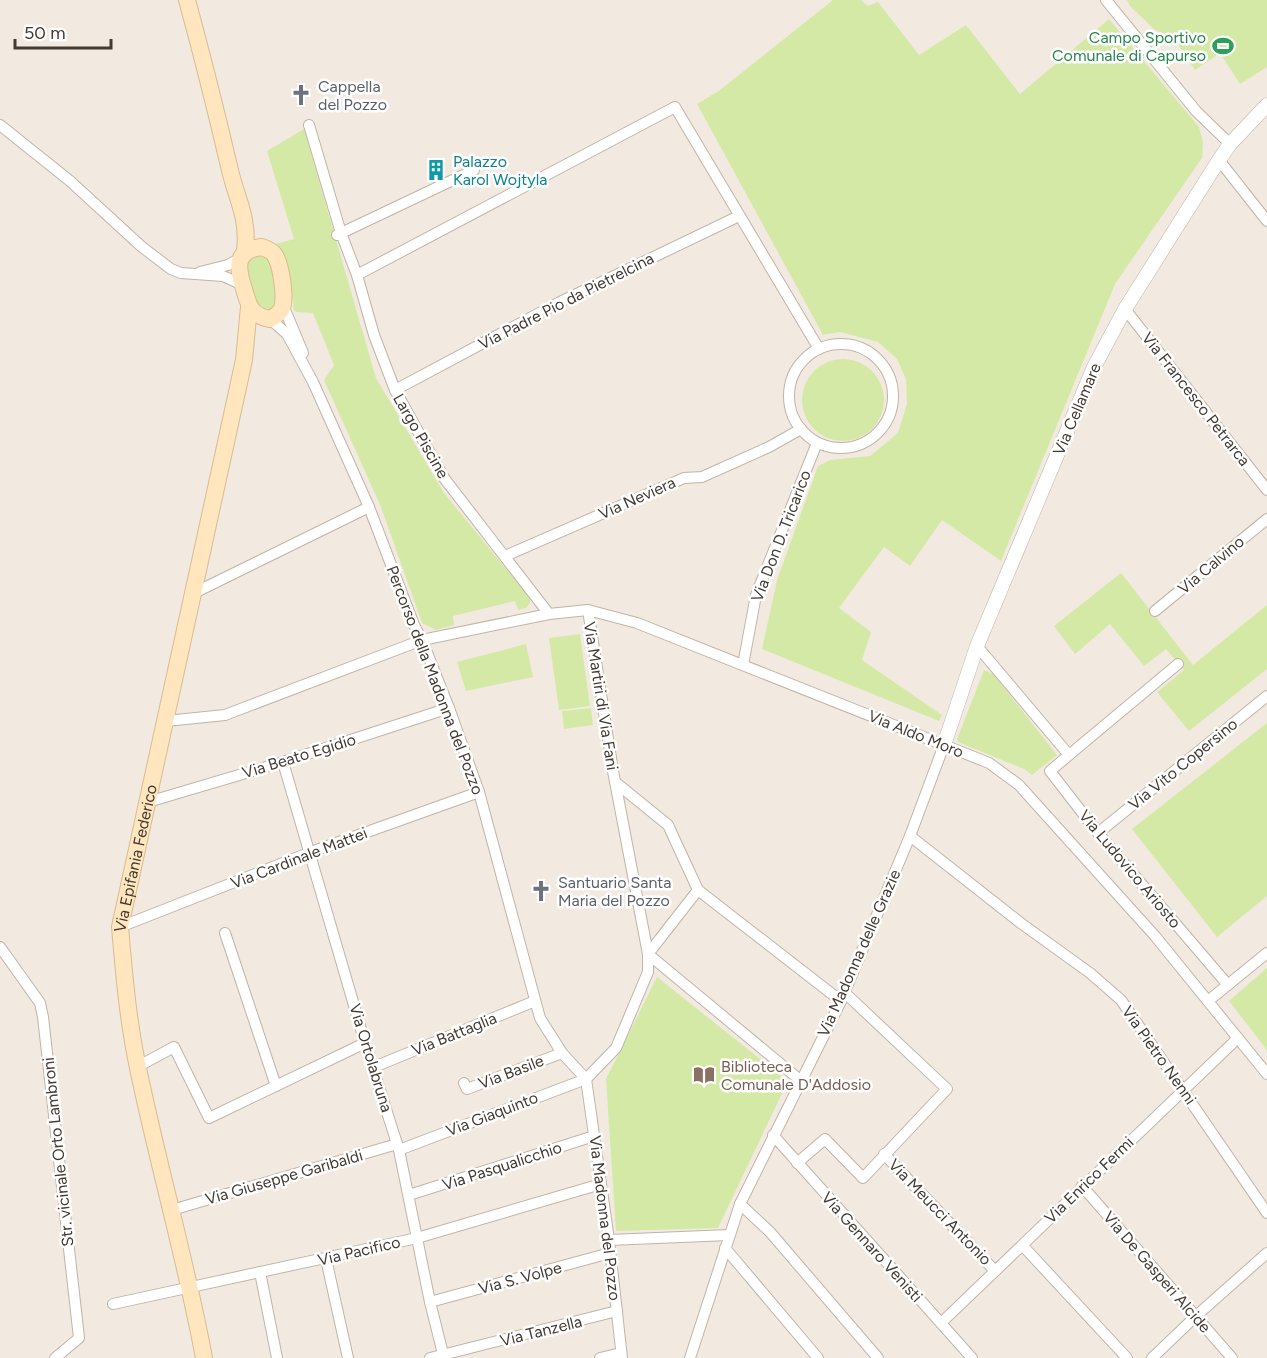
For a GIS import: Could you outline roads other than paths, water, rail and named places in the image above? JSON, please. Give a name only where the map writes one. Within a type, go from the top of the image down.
[{"type":"main road","points":[[187,0],[229,167],[246,220],[248,233],[238,267],[249,307],[254,313],[268,319]]},
{"type":"main road","points":[[225,144],[266,249]]},
{"type":"main road","points":[[243,255],[253,248],[266,249],[274,254],[279,265],[283,305]]},
{"type":"main road","name":"Via Epifania Federico","points":[[244,360],[255,333],[268,319],[278,314],[283,305]]},
{"type":"main road","name":"Via Epifania Federico","points":[[204,1358],[172,1210],[137,1067],[128,1013],[120,927],[244,360],[249,307]]},
{"type":"street","points":[[1106,0],[1196,111],[1230,144]]},
{"type":"street","name":"Via Cellamare","points":[[944,745],[977,646],[1094,368],[1125,309],[1219,160],[1230,144],[1267,105]]},
{"type":"street","points":[[357,275],[675,107],[819,349]]},
{"type":"street","points":[[0,125],[70,181],[142,247],[171,269],[181,273],[223,276],[243,285]]},
{"type":"street","name":"Largo Piscine","points":[[309,125],[339,234],[357,275],[374,335],[394,390],[444,478],[549,614]]},
{"type":"street","points":[[1219,160],[1267,221]]},
{"type":"street","points":[[339,234],[474,170]]},
{"type":"street","name":"Via Padre Pio da Pietrelcina","points":[[394,390],[560,302],[739,216]]},
{"type":"street","points":[[197,273],[228,265],[243,255]]},
{"type":"street","points":[[283,305],[297,335],[313,382]]},
{"type":"street","name":"Via Francesco Petrarca","points":[[1125,309],[1267,490]]},
{"type":"street","points":[[268,319],[287,334],[313,382]]},
{"type":"street","points":[[844,344],[870,352],[883,364],[891,380],[894,397],[891,414],[882,430],[868,441],[852,448],[834,448],[817,443],[801,429],[793,416],[789,400],[790,385],[796,370],[806,358],[819,349],[844,344]]},
{"type":"street","name":"Percorso della Madonna del Pozzo","points":[[313,382],[369,507],[414,625],[449,708],[479,792],[540,1018],[562,1053],[586,1079]]},
{"type":"street","name":"Via Neviera","points":[[505,556],[684,478],[702,477],[769,447],[801,429]]},
{"type":"street","name":"Via Don D. Tricarico","points":[[743,665],[756,596],[817,443]]},
{"type":"street","points":[[192,594],[369,507]]},
{"type":"street","name":"Via Calvino","points":[[1155,612],[1267,519]]},
{"type":"street","name":"Via Aldo Moro","points":[[166,721],[225,715],[422,640],[444,634],[483,629],[549,614],[588,610],[637,623],[989,763],[1019,785],[1155,936],[1267,1074]]},
{"type":"street","name":"Via Martiri di Via Fani","points":[[588,610],[615,782],[648,954]]},
{"type":"street","points":[[977,646],[1070,755]]},
{"type":"street","name":"Via Ludovico Ariosto","points":[[1178,664],[1050,771],[1098,833],[1228,985]]},
{"type":"street","name":"Via Vito Copersino","points":[[1098,833],[1267,696]]},
{"type":"street","name":"Via Beato Egidio","points":[[148,802],[283,762],[449,708]]},
{"type":"street","name":"Via Madonna delle Grazie","points":[[690,1358],[740,1204],[772,1135],[843,997],[910,836],[944,745]]},
{"type":"street","name":"Via Ortolabruna","points":[[283,762],[365,1043],[398,1147],[430,1302],[444,1356]]},
{"type":"street","name":"Via Martiri di Via Fani","points":[[615,782],[668,825],[698,891]]},
{"type":"street","name":"Via Cardinale Mattei","points":[[120,927],[311,852],[479,792]]},
{"type":"street","name":"Via Pietro Nenni","points":[[910,836],[1022,924],[1090,972],[1121,1000],[1267,1212]]},
{"type":"street","points":[[586,1079],[616,1048],[648,972],[648,954],[698,891],[843,997],[947,1089],[863,1178],[825,1139],[797,1163]]},
{"type":"street","points":[[225,933],[276,1086]]},
{"type":"street","name":"Str. vicinale Orto Lambroni","points":[[0,947],[40,1003],[43,1017],[79,1338],[55,1358]]},
{"type":"street","points":[[1208,1001],[1267,953]]},
{"type":"street","points":[[648,954],[800,1080]]},
{"type":"street","name":"Via Battaglia","points":[[374,1068],[534,1001]]},
{"type":"street","name":"Via Enrico Fermi","points":[[941,1323],[1238,1038]]},
{"type":"street","points":[[137,1067],[174,1047],[209,1118],[365,1043]]},
{"type":"street","name":"Via Basile","points":[[464,1083],[467,1089],[562,1053]]},
{"type":"street","name":"Via Madonna del Pozzo","points":[[586,1079],[609,1240],[621,1355]]},
{"type":"street","name":"Via Giaquinto","points":[[398,1147],[586,1079]]},
{"type":"street","name":"Via Gennaro Venisti","points":[[772,1135],[972,1358]]},
{"type":"street","name":"Via Pasqualicchio","points":[[409,1195],[594,1136]]},
{"type":"street","name":"Via Giuseppe Garibaldi","points":[[172,1210],[398,1147]]},
{"type":"street","name":"Via Meucci Antonio","points":[[884,1154],[995,1271]]},
{"type":"street","name":"Via Pacifico","points":[[114,1304],[417,1238],[601,1184]]},
{"type":"street","name":"Via De Gasperi Alcide","points":[[1082,1186],[1232,1358]]},
{"type":"street","points":[[740,1204],[770,1232],[878,1358]]},
{"type":"street","points":[[609,1240],[729,1236]]},
{"type":"street","points":[[1023,1246],[1126,1358]]},
{"type":"street","points":[[725,1248],[818,1358]]},
{"type":"street","name":"Via S. Volpe","points":[[430,1302],[610,1253]]},
{"type":"street","points":[[1152,1358],[1267,1253]]},
{"type":"street","points":[[326,1259],[348,1358]]},
{"type":"street","points":[[260,1272],[277,1358]]},
{"type":"street","name":"Via Tanzella","points":[[430,1358],[617,1311]]},
{"type":"street","points":[[600,1358],[621,1355]]},
{"type":"place","name":"Campo Sportivo Comunale di Capurso","points":[[1223,46]]},
{"type":"place","name":"Cappella del Pozzo","points":[[301,95]]},
{"type":"place","name":"Palazzo Karol Wojtyla","points":[[436,170]]},
{"type":"place","name":"Santuario Santa Maria del Pozzo","points":[[541,891]]},
{"type":"place","name":"Biblioteca Comunale D'Addosio","points":[[704,1075]]}]
